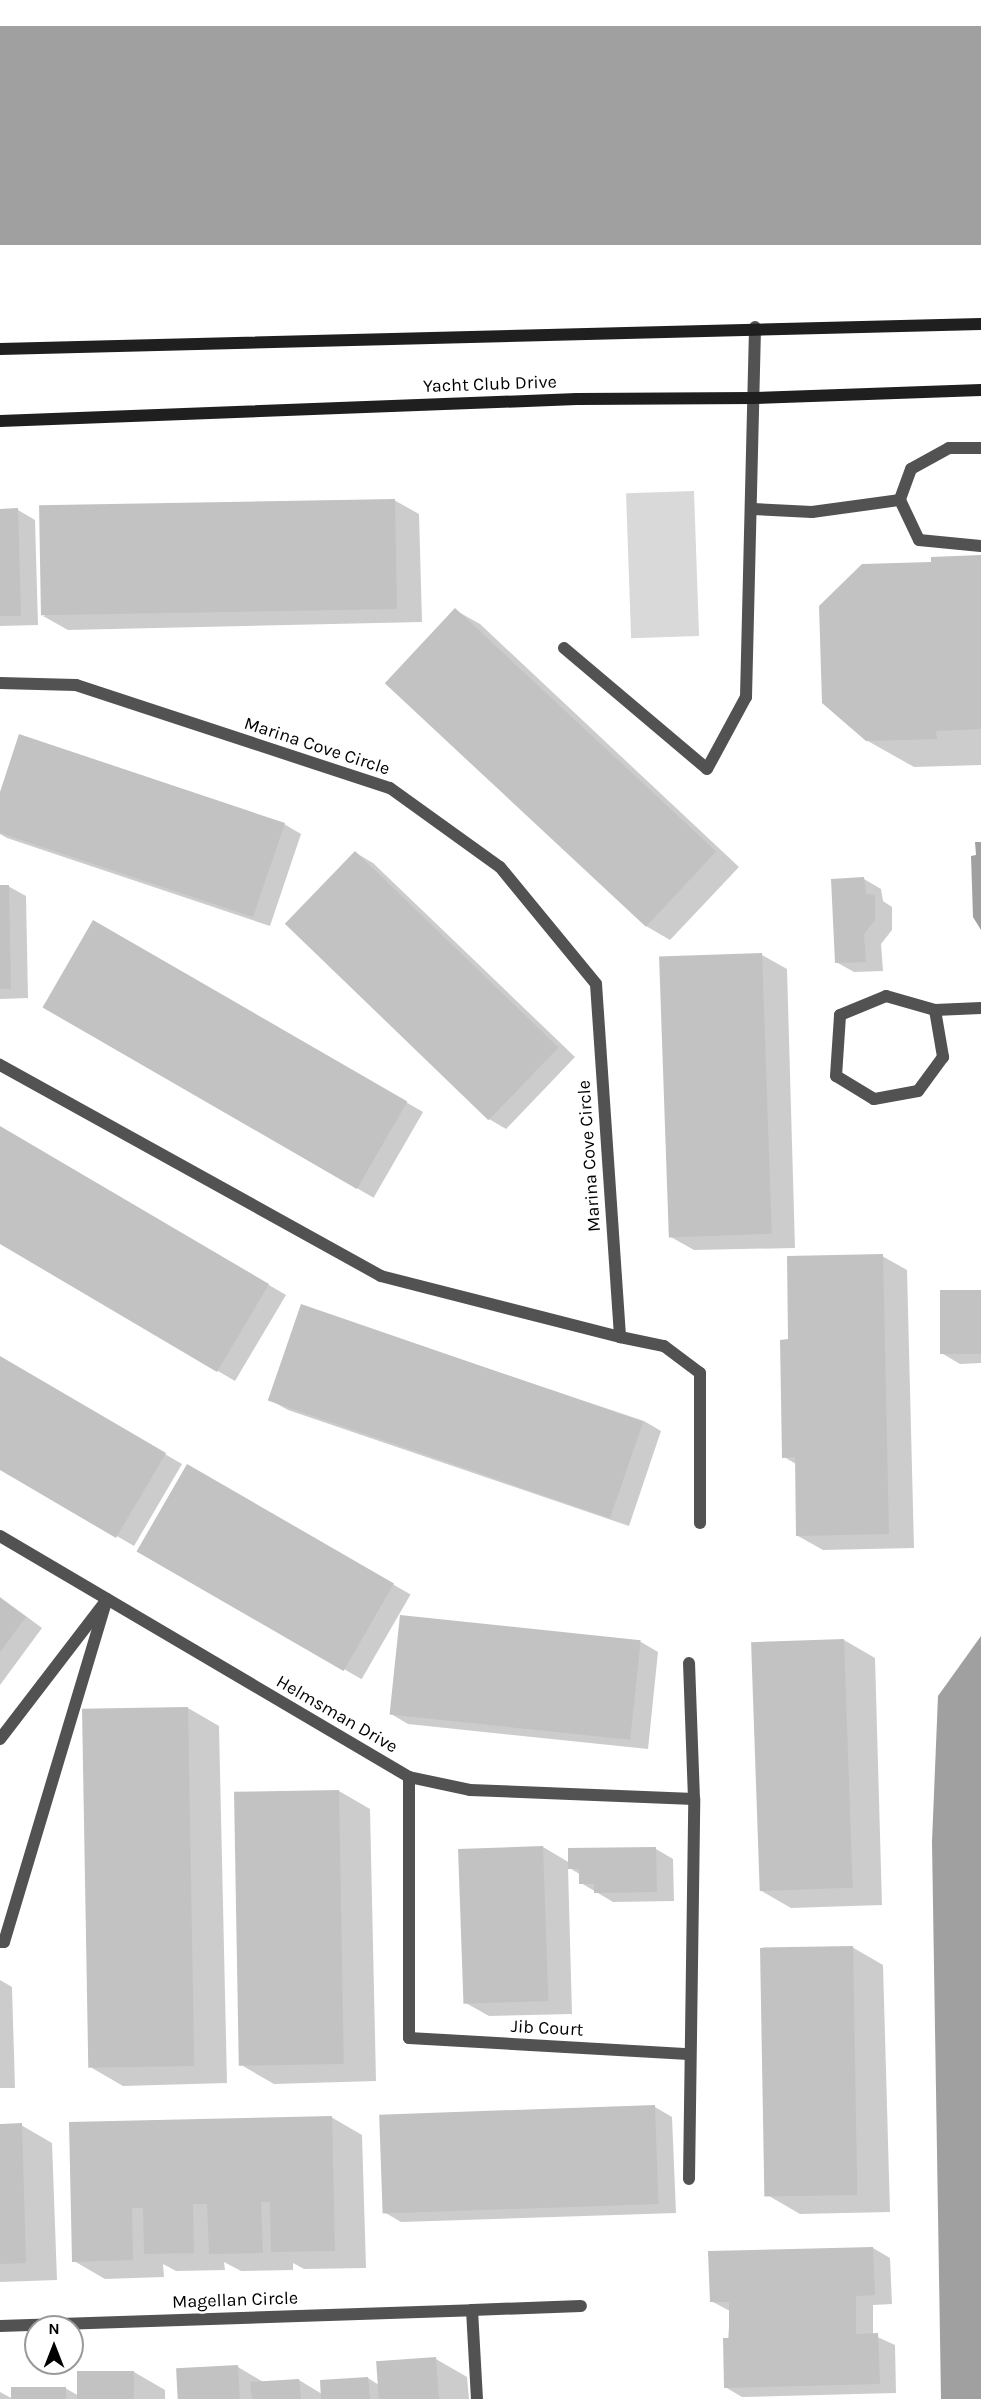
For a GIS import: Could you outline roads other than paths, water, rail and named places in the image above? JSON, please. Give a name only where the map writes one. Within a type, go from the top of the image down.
[{"type":"street","points":[[0,350],[755,327],[981,324]]},
{"type":"street","points":[[564,648],[706,769],[746,697],[755,327]]},
{"type":"street","name":"Yacht Club Drive","points":[[0,421],[578,399],[754,398],[981,390]]},
{"type":"street","points":[[981,448],[949,448],[911,470],[900,500],[919,540],[981,546]]},
{"type":"street","points":[[752,509],[812,512],[900,500]]},
{"type":"street","name":"Marina Cove Circle","points":[[0,683],[76,685],[390,788],[500,867],[596,984],[620,1337]]},
{"type":"street","points":[[935,1010],[943,1057],[918,1091],[874,1099],[836,1076],[840,1015],[886,996],[935,1010],[981,1008]]},
{"type":"street","points":[[0,1065],[381,1276],[620,1337],[664,1346],[700,1373],[700,1523]]},
{"type":"street","name":"Helmsman Drive","points":[[0,1536],[409,1777],[470,1790],[694,1799]]},
{"type":"street","points":[[0,1739],[107,1599]]},
{"type":"street","points":[[0,1942],[4,1942],[107,1599]]},
{"type":"street","points":[[689,1663],[694,1799],[689,2179]]},
{"type":"street","name":"Jib Court","points":[[409,1777],[409,2038],[689,2054]]},
{"type":"street","name":"Magellan Circle","points":[[0,2326],[580,2306]]},
{"type":"street","points":[[472,2310],[477,2399]]}]
